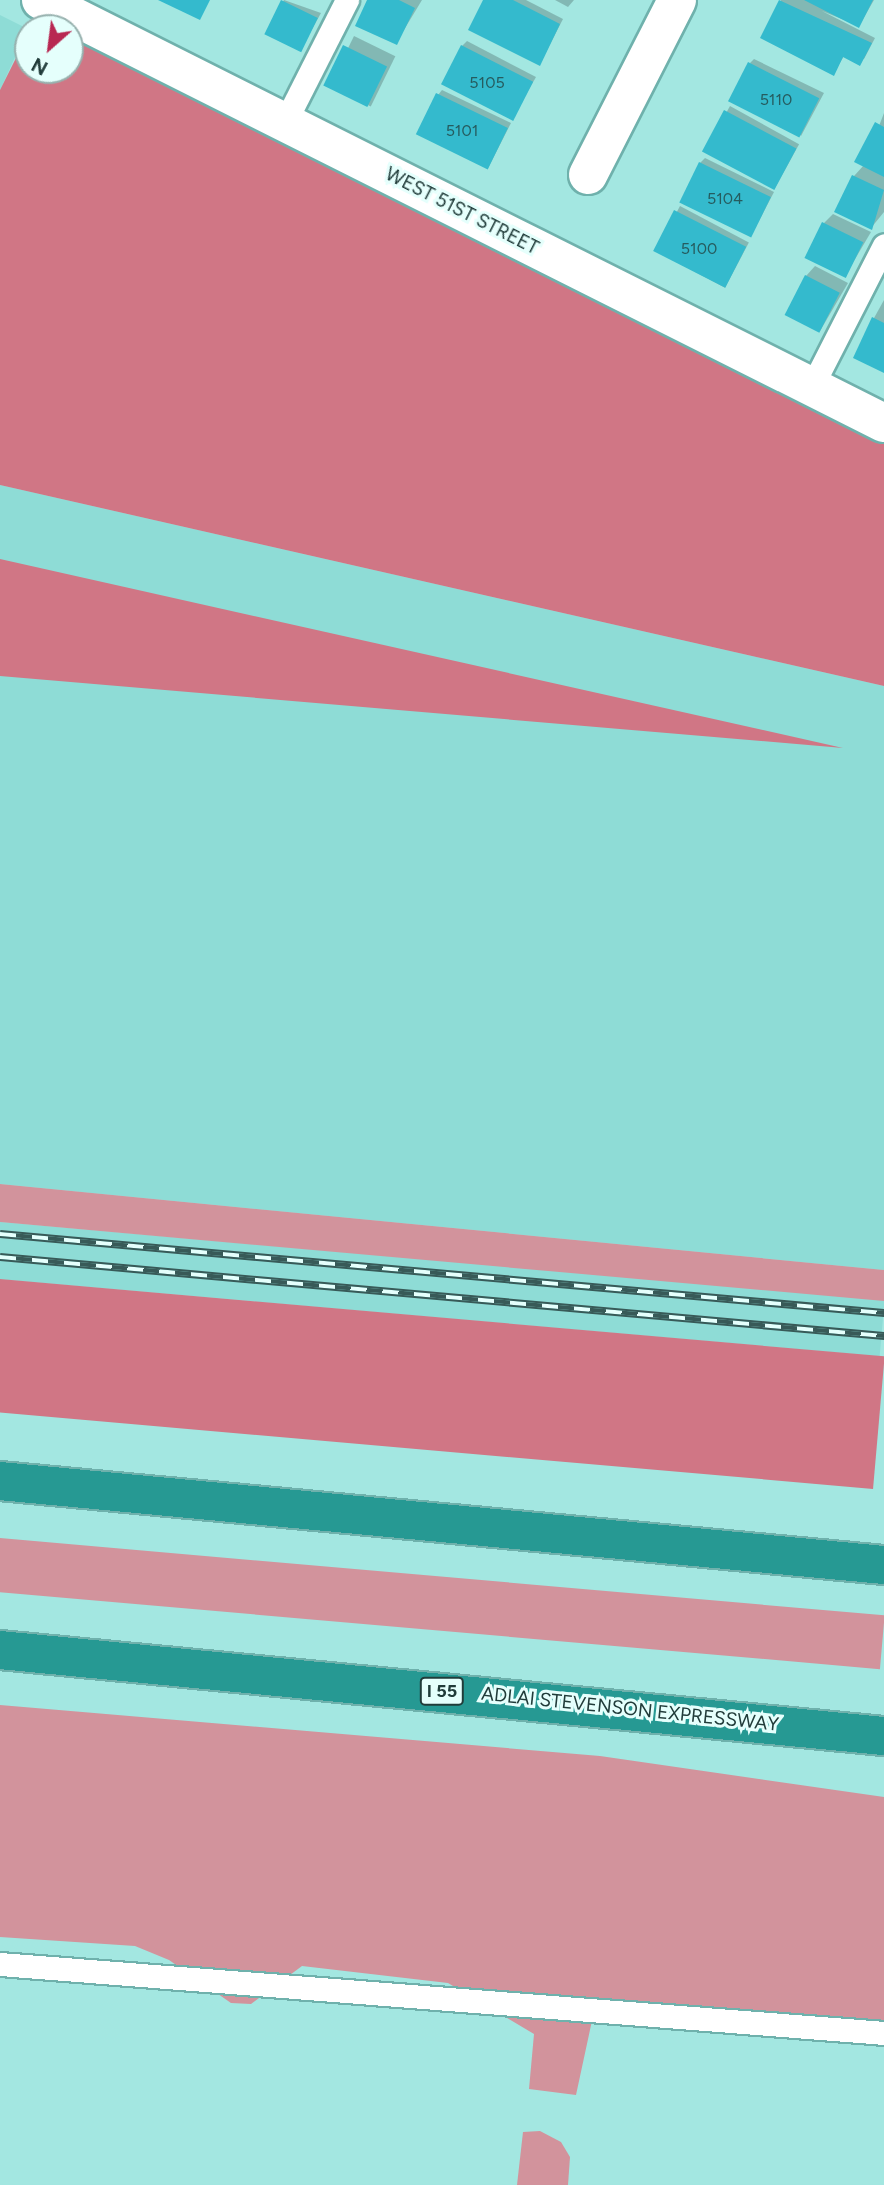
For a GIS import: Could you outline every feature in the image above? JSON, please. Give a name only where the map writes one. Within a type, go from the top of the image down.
[{"type":"highway","points":[[0,1481],[875,1562]]},
{"type":"highway","name":"ADLAI STEVENSON EXPRESSWAY","points":[[0,1650],[884,1736]]},
{"type":"street","name":"WEST 51ST STREET","points":[[41,0],[884,423]]},
{"type":"street","points":[[588,175],[677,0]]},
{"type":"lane","points":[[285,122],[347,0]]},
{"type":"lane","points":[[812,386],[884,246]]},
{"type":"lane","points":[[0,1964],[884,2033]]},
{"type":"shaded area","points":[[0,15],[14,22],[14,60],[0,90]]},
{"type":"shaded area","points":[[84,45],[98,49],[884,434],[884,686],[0,485],[0,90],[14,62],[14,84],[84,84]]},
{"type":"shaded area","points":[[0,485],[884,686],[884,1270],[0,1184]]},
{"type":"shaded area","points":[[0,559],[843,748],[0,676]]},
{"type":"shaded area","points":[[0,1184],[884,1270],[884,1301],[0,1222]]},
{"type":"shaded area","points":[[0,1222],[884,1299],[880,1356],[0,1279]]},
{"type":"shaded area","points":[[0,1279],[884,1356],[873,1489],[0,1413]]},
{"type":"shaded area","points":[[0,1538],[884,1615],[880,1669],[0,1592]]},
{"type":"shaded area","points":[[0,1705],[600,1756],[884,1797],[884,2026],[596,2002],[576,2095],[529,2089],[534,2034],[448,1983],[302,1966],[251,2004],[231,2003],[169,1960],[135,1946],[0,1937]]},
{"type":"shaded area","points":[[540,2131],[561,2142],[570,2157],[568,2185],[517,2185],[523,2132]]},
{"type":"building","points":[[158,0],[210,0],[200,20]]},
{"type":"building","points":[[281,0],[318,18],[301,52],[264,34]]},
{"type":"building","points":[[367,0],[399,0],[415,8],[397,45],[355,26]]},
{"type":"building","points":[[483,0],[513,0],[560,24],[540,66],[468,30]]},
{"type":"building","points":[[779,0],[872,43],[860,66],[843,57],[834,76],[760,38]]},
{"type":"building","points":[[804,0],[873,0],[859,28]]},
{"type":"building","points":[[343,45],[387,66],[367,107],[323,85]]},
{"type":"building","points":[[461,45],[533,82],[513,121],[441,84]]},
{"type":"building","points":[[748,62],[819,98],[799,138],[728,101]]},
{"type":"building","points":[[436,93],[508,128],[488,169],[416,134]]},
{"type":"building","points":[[724,110],[796,148],[774,190],[702,151]]},
{"type":"building","points":[[875,122],[884,127],[884,177],[854,162]]},
{"type":"building","points":[[699,162],[771,197],[751,238],[679,202]]},
{"type":"building","points":[[852,175],[884,190],[872,230],[834,212]]},
{"type":"building","points":[[674,210],[746,247],[725,288],[653,251]]},
{"type":"building","points":[[822,222],[863,242],[846,278],[804,258]]},
{"type":"building","points":[[805,275],[840,293],[819,333],[785,315]]},
{"type":"building","points":[[872,317],[884,323],[884,373],[853,358]]},
{"type":"railway","points":[[0,1234],[884,1313]]},
{"type":"railway","points":[[0,1257],[884,1336]]}]
